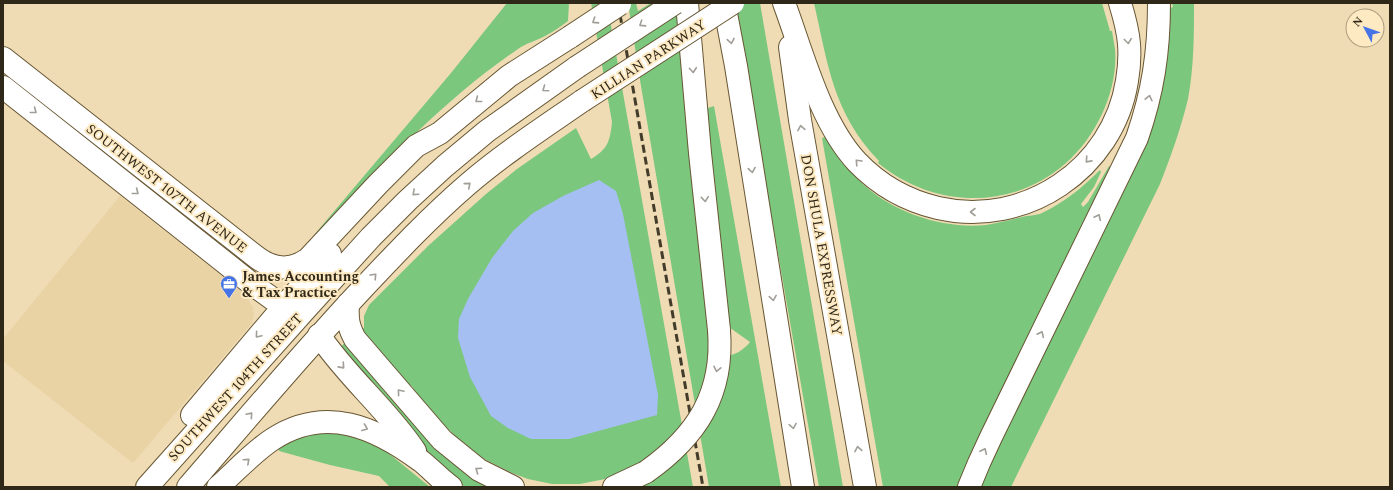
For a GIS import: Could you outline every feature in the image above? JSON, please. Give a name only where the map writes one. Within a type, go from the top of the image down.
[{"type":"main road","points":[[275,267],[289,267],[301,264],[308,259],[378,184],[416,146],[440,133],[509,76],[621,3]]},
{"type":"main road","name":"SOUTHWEST 104TH STREET","points":[[147,487],[199,430],[294,308],[445,166],[487,131],[577,67],[675,3]]},
{"type":"main road","points":[[614,487],[646,472],[678,447],[703,412],[713,386],[719,363],[719,330],[701,160],[687,3]]},
{"type":"main road","points":[[724,3],[736,66],[803,487]]},
{"type":"main road","name":"KILLIAN PARKWAY","points":[[582,102],[734,3]]},
{"type":"main road","points":[[784,3],[826,115],[842,143],[857,162],[877,181],[899,194],[922,204],[947,210],[973,212],[999,210],[1024,204],[1048,194],[1087,162],[1105,141],[1116,119],[1125,95],[1129,69],[1129,45],[1125,19],[1120,3]]},
{"type":"main road","name":"DON SHULA EXPRESSWAY","points":[[784,3],[800,120],[865,487]]},
{"type":"main road","points":[[969,487],[991,437],[1136,138],[1146,112],[1154,75],[1159,34],[1159,3]]},
{"type":"main road","name":"SOUTHWEST 107TH AVENUE","points":[[3,58],[255,256],[267,264],[275,267],[294,308]]},
{"type":"main road","name":"SOUTHWEST 107TH AVENUE","points":[[3,87],[252,284],[294,308],[319,335],[339,363],[404,435],[422,462]]},
{"type":"main road","name":"SOUTHWEST 104TH STREET","points":[[188,487],[319,335],[430,219],[507,153],[582,102]]},
{"type":"main road","points":[[294,308],[370,211],[426,156],[440,133]]},
{"type":"main road","points":[[348,304],[349,328],[355,339],[442,440],[469,463],[488,476],[513,487]]},
{"type":"main road","points":[[218,487],[272,440],[292,430],[320,423],[342,422],[362,427],[399,446],[422,462],[450,487]]},
{"type":"shaded area","points":[[120,196],[243,293],[253,307],[254,316],[251,324],[133,463],[3,361],[3,339]]},
{"type":"green space","points":[[507,3],[569,3],[568,21],[542,38],[521,47],[466,88],[418,131],[327,224],[314,235],[451,73]]},
{"type":"green space","points":[[591,3],[607,3],[693,487],[636,487],[610,478],[580,484],[552,484],[528,479],[512,473],[486,460],[469,449],[442,423],[416,394],[412,386],[408,385],[361,329],[364,328],[364,316],[369,305],[428,246],[486,194],[517,169],[576,128],[591,159],[605,148],[609,139],[612,122]]},
{"type":"green space","points":[[628,3],[636,3],[638,11],[651,3],[676,3],[724,357],[738,352],[750,342],[726,325],[705,109],[714,106],[781,487],[709,487]]},
{"type":"green space","points":[[734,3],[760,3],[843,487],[819,487]]},
{"type":"green space","points":[[814,3],[1102,3],[1110,31],[1112,31],[1115,49],[1113,83],[1102,114],[1083,144],[1060,168],[1032,185],[1002,195],[971,198],[939,194],[907,182],[878,163],[879,161],[851,125],[834,87]]},
{"type":"green space","points":[[1172,3],[1194,3],[1193,63],[1185,110],[1176,142],[1160,184],[1011,487],[978,487],[1130,169],[1170,8],[1173,7]]},
{"type":"green space","points":[[825,137],[854,175],[878,196],[906,212],[922,218],[954,225],[986,225],[1024,216],[1040,214],[1073,194],[1100,170],[1101,172],[1094,187],[1081,204],[1083,207],[1088,202],[1109,166],[1114,170],[963,487],[883,487],[822,138]]},
{"type":"green space","points":[[346,342],[489,487],[465,487],[420,445],[338,349]]},
{"type":"green space","points":[[346,431],[388,450],[387,452],[430,487],[390,487],[379,476],[330,465],[279,451],[278,445],[303,434]]},
{"type":"water","points":[[599,180],[616,191],[623,214],[658,395],[657,415],[569,439],[531,439],[508,428],[491,416],[470,377],[458,338],[459,319],[468,299],[492,258],[513,231],[533,213],[563,196]]},
{"type":"railway","points":[[618,3],[703,487]]},
{"type":"place","name":"James Accounting & Tax Practice","points":[[229,299]]}]
